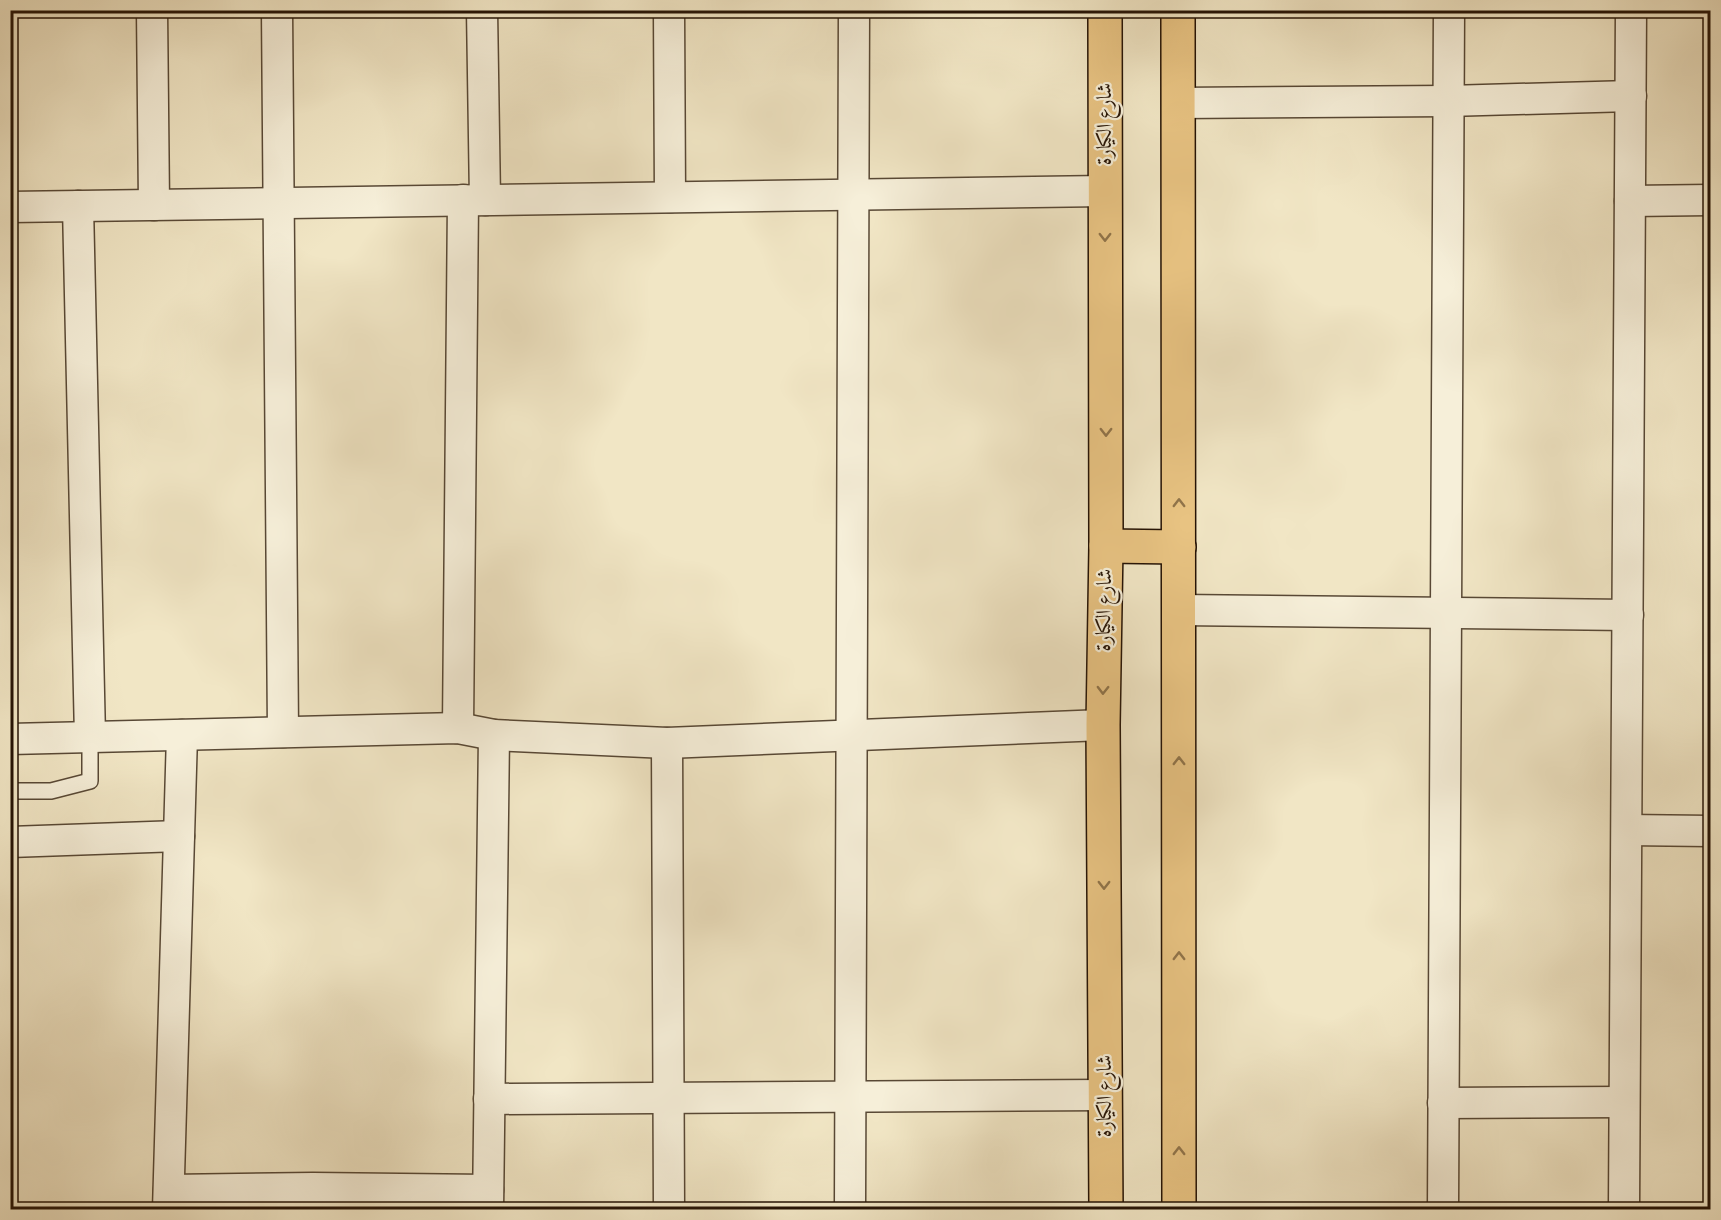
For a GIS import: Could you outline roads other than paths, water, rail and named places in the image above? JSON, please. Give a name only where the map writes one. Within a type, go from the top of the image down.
[{"type":"main road","name":"شارع الكيارة","points":[[1105,10],[1106,546],[1103,725],[1106,1209]]},
{"type":"main road","points":[[1178,10],[1179,1209]]},
{"type":"main road","points":[[1106,546],[1179,547]]},
{"type":"street","points":[[152,10],[154,205]]},
{"type":"street","points":[[277,10],[283,732]]},
{"type":"street","points":[[458,728],[482,10]]},
{"type":"street","points":[[669,10],[670,197]]},
{"type":"street","points":[[850,1209],[854,10]]},
{"type":"street","points":[[1443,1209],[1449,10]]},
{"type":"street","points":[[1624,1209],[1631,10]]},
{"type":"street","points":[[1178,103],[1448,101],[1631,96]]},
{"type":"street","points":[[10,207],[1105,191]]},
{"type":"street","points":[[1630,201],[1710,201]]},
{"type":"street","points":[[78,206],[90,737]]},
{"type":"street","points":[[1179,610],[1628,615]]},
{"type":"street","points":[[10,739],[458,728],[494,735],[667,744],[1103,725]]},
{"type":"street","points":[[182,735],[168,1200],[488,1200],[494,735]]},
{"type":"street","points":[[667,744],[669,1209]]},
{"type":"street","points":[[1627,830],[1710,831]]},
{"type":"street","points":[[10,842],[179,836]]},
{"type":"street","points":[[489,1099],[1105,1095]]},
{"type":"street","points":[[1443,1103],[1624,1102]]},
{"type":"lane","points":[[10,791],[51,791],[90,781],[90,737]]}]
